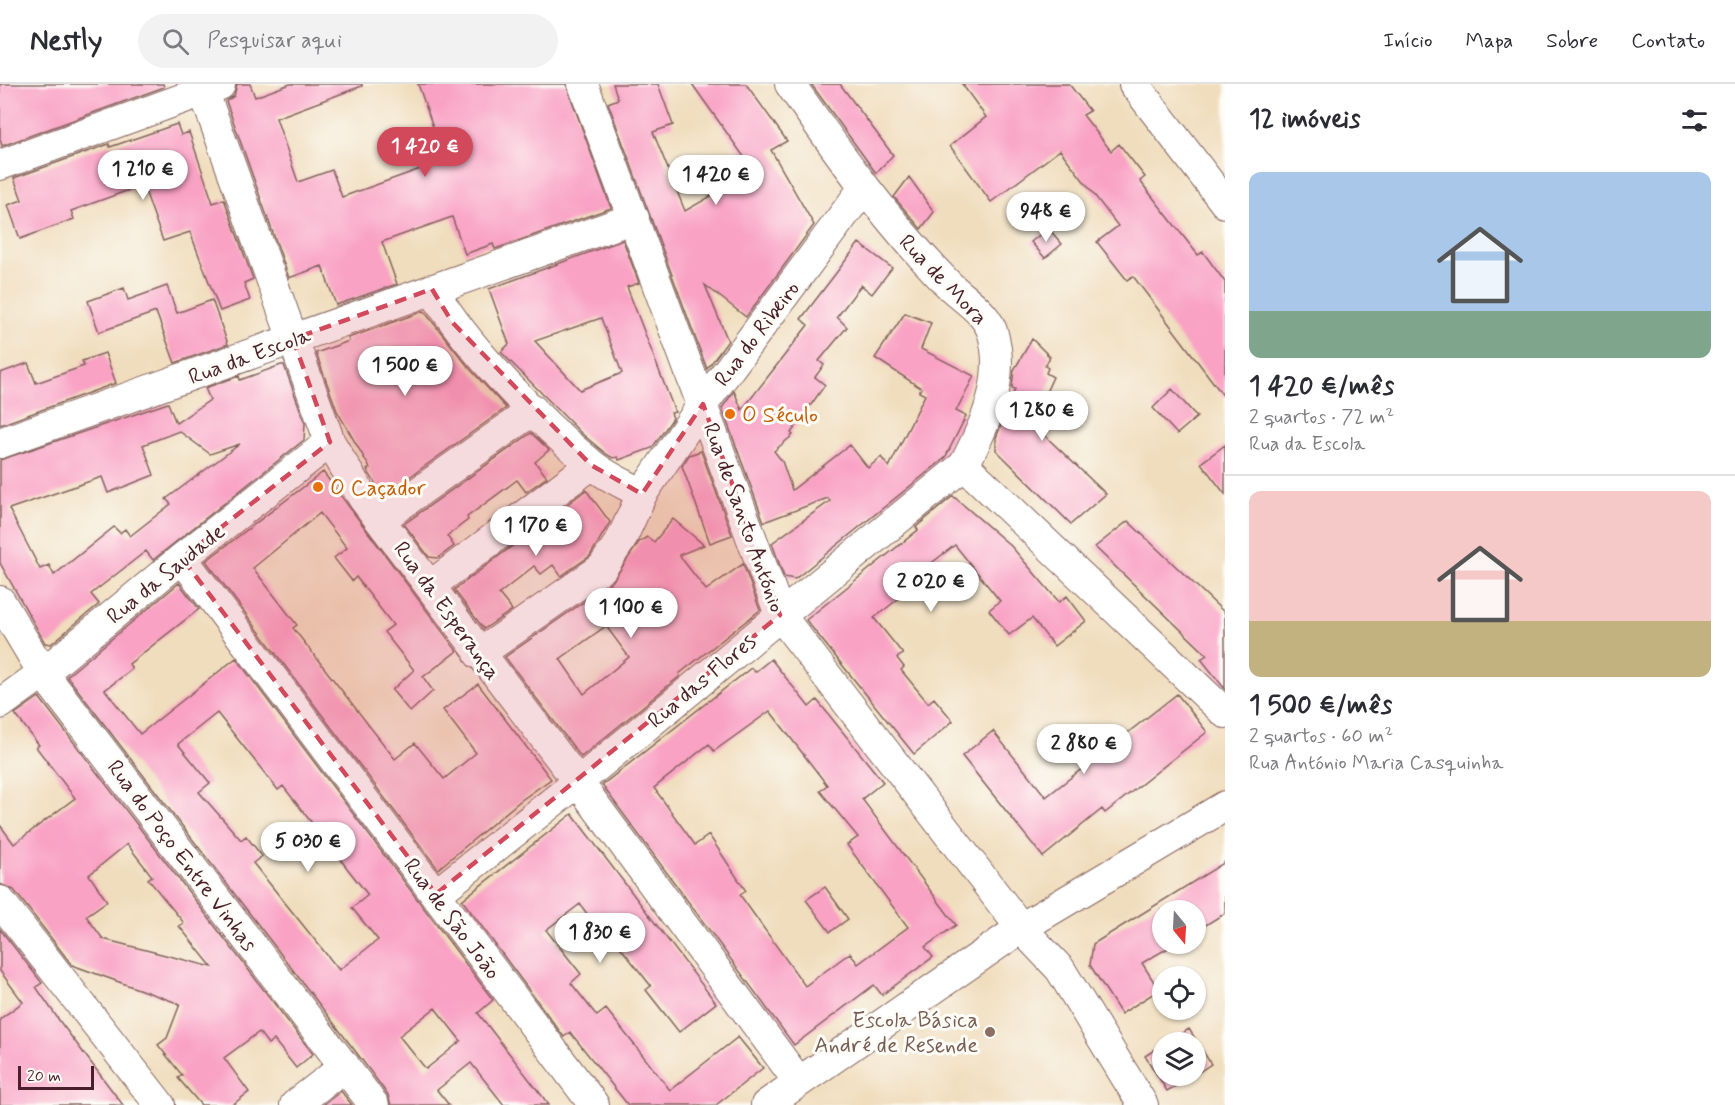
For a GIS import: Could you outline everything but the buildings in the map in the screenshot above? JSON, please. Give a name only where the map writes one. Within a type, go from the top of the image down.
[{"type":"street","name":"Rua de Santo António","points":[[583,84],[780,615],[1021,928],[1060,969],[1143,1105]]},
{"type":"street","name":"Rua de Mora","points":[[790,84],[863,189],[914,250],[961,297],[987,319],[996,360],[989,413],[964,465]]},
{"type":"street","points":[[1134,84],[1225,203]]},
{"type":"street","points":[[0,165],[208,86]]},
{"type":"street","name":"Rua da Esperança","points":[[208,86],[330,442],[363,498],[578,782],[798,1081]]},
{"type":"street","name":"Rua do Ribeiro","points":[[479,654],[602,568],[621,540],[642,494],[703,404],[863,189]]},
{"type":"street","name":"Rua da Escola","points":[[0,443],[634,218]]},
{"type":"street","points":[[432,290],[452,322],[533,410],[591,465],[642,494]]},
{"type":"street","points":[[381,519],[533,410]]},
{"type":"street","name":"Rua da Saudade","points":[[0,704],[43,673],[182,558],[330,442]]},
{"type":"street","points":[[430,586],[591,465]]},
{"type":"street","points":[[964,465],[1225,713]]},
{"type":"street","name":"Rua das Flores","points":[[436,894],[578,782],[964,465]]},
{"type":"street","name":"Rua de São João","points":[[182,558],[594,1105]]},
{"type":"street","name":"Rua do Poço Entre Vinhas","points":[[0,601],[43,673],[374,1105]]},
{"type":"street","points":[[766,1105],[1021,928],[1225,806]]},
{"type":"street","points":[[0,901],[160,1105]]},
{"type":"street","points":[[295,1105],[345,1066]]},
{"type":"highlighted area","points":[[432,289],[452,322],[591,465],[642,494],[703,404],[780,615],[436,894],[182,558],[330,442],[293,339]]},
{"type":"place","name":"O Século","points":[[730,414]]},
{"type":"place","name":"O Caçador","points":[[318,487]]},
{"type":"place","name":"Escola Básica André de Resende","points":[[990,1032]]}]
